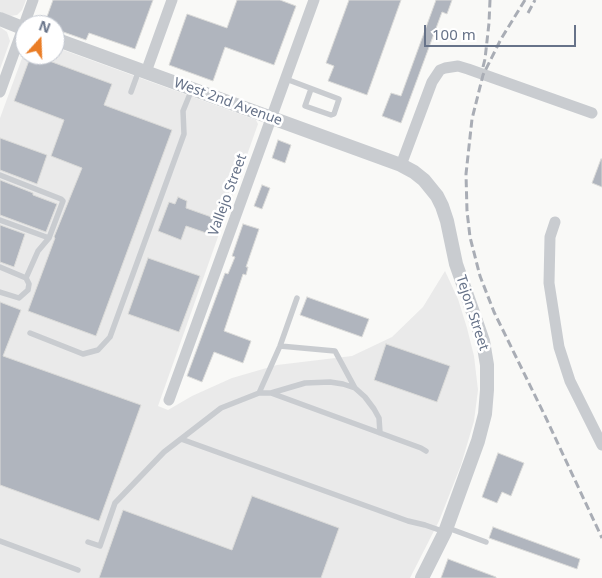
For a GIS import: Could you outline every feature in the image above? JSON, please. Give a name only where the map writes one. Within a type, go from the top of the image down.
[{"type":"street","points":[[28,15],[33,0]]},
{"type":"street","points":[[143,71],[172,0]]},
{"type":"street","name":"Vallejo Street","points":[[169,400],[314,0]]},
{"type":"street","points":[[0,19],[15,25]]},
{"type":"street","name":"West 2nd Avenue","points":[[65,43],[401,165]]},
{"type":"street","points":[[0,92],[15,52]]},
{"type":"street","points":[[401,165],[432,82],[440,70],[445,68],[458,66],[469,69],[592,114]]},
{"type":"street","name":"Tejon Street","points":[[401,165],[424,180],[437,196],[442,206],[456,264],[482,341],[486,359],[487,390],[482,428],[446,530],[422,578]]},
{"type":"street","points":[[555,222],[550,238],[549,283],[559,347],[570,380],[602,445]]},
{"type":"lane","points":[[131,92],[143,71]]},
{"type":"lane","points":[[286,79],[339,99],[334,114],[331,115],[305,106],[311,89]]},
{"type":"lane","points":[[30,333],[83,354],[98,350],[110,337],[184,134],[183,111],[192,89]]},
{"type":"lane","points":[[0,175],[61,198],[63,201],[48,238],[38,251],[26,278]]},
{"type":"lane","points":[[0,220],[48,238]]},
{"type":"lane","points":[[0,268],[26,278],[30,284],[28,290],[19,298],[0,292]]},
{"type":"lane","points":[[259,393],[280,346],[297,298]]},
{"type":"lane","points":[[280,346],[335,351],[355,388],[365,397],[379,418],[380,433]]},
{"type":"lane","points":[[88,542],[100,546],[115,503],[164,452],[221,408],[259,393],[271,393],[305,384],[330,382],[355,388]]},
{"type":"lane","points":[[271,393],[426,451]]},
{"type":"lane","points":[[181,439],[408,521],[486,542]]},
{"type":"lane","points":[[0,541],[78,570]]},
{"type":"shaded area","points":[[0,0],[26,0],[22,10],[17,15],[10,16],[0,12]]},
{"type":"shaded area","points":[[0,27],[7,32],[10,41],[0,69]]},
{"type":"shaded area","points":[[65,51],[256,120],[258,124],[158,406],[168,410],[192,396],[232,378],[277,365],[352,356],[392,337],[423,307],[445,271],[458,299],[467,328],[474,356],[478,390],[474,421],[461,465],[439,521],[410,578],[0,578],[0,118],[19,65],[65,65]]},
{"type":"building","points":[[53,0],[153,0],[135,49],[89,33],[86,40],[65,33],[65,15],[48,15]]},
{"type":"building","points":[[237,0],[280,0],[296,6],[274,65],[225,47],[213,81],[169,65],[187,14],[227,28]]},
{"type":"building","points":[[349,0],[401,0],[367,95],[328,81],[334,66],[326,63]]},
{"type":"building","points":[[436,0],[452,0],[447,14],[442,12],[401,123],[382,116],[391,93],[401,96]]},
{"type":"building","points":[[27,65],[60,65],[112,84],[104,105],[172,130],[96,336],[28,311],[54,237],[82,168],[51,156],[64,120],[14,101]]},
{"type":"building","points":[[0,138],[47,155],[37,184],[0,170]]},
{"type":"building","points":[[278,140],[291,145],[285,163],[272,158]]},
{"type":"building","points":[[602,159],[602,187],[592,183]]},
{"type":"building","points":[[0,180],[57,204],[46,232],[0,215]]},
{"type":"building","points":[[262,185],[270,188],[262,209],[254,206]]},
{"type":"building","points":[[178,197],[187,201],[186,208],[217,219],[212,235],[186,226],[181,240],[158,231],[169,202],[175,204]]},
{"type":"building","points":[[243,224],[259,229],[246,267],[248,267],[246,275],[243,274],[224,331],[251,341],[243,363],[214,352],[202,382],[187,376],[225,273],[228,274],[235,257],[232,256]]},
{"type":"building","points":[[0,225],[25,234],[14,267],[0,262]]},
{"type":"building","points":[[148,258],[200,276],[179,332],[128,314]]},
{"type":"building","points":[[307,297],[369,319],[362,337],[300,315]]},
{"type":"building","points":[[0,302],[21,310],[3,356],[141,405],[99,521],[0,485]]},
{"type":"building","points":[[386,344],[450,366],[437,402],[374,380]]},
{"type":"building","points":[[498,453],[524,463],[511,496],[502,492],[497,503],[482,497]]},
{"type":"building","points":[[252,496],[339,528],[321,578],[99,578],[123,510],[232,550]]},
{"type":"building","points":[[493,527],[580,559],[577,569],[489,538]]},
{"type":"building","points":[[448,559],[496,577],[496,578],[441,578]]},
{"type":"railway","points":[[483,67],[490,0]]},
{"type":"railway","points":[[525,0],[501,39],[483,75],[472,119],[466,174],[470,237],[480,276],[494,312],[602,538]]},
{"type":"railway","points":[[528,13],[535,0]]}]
